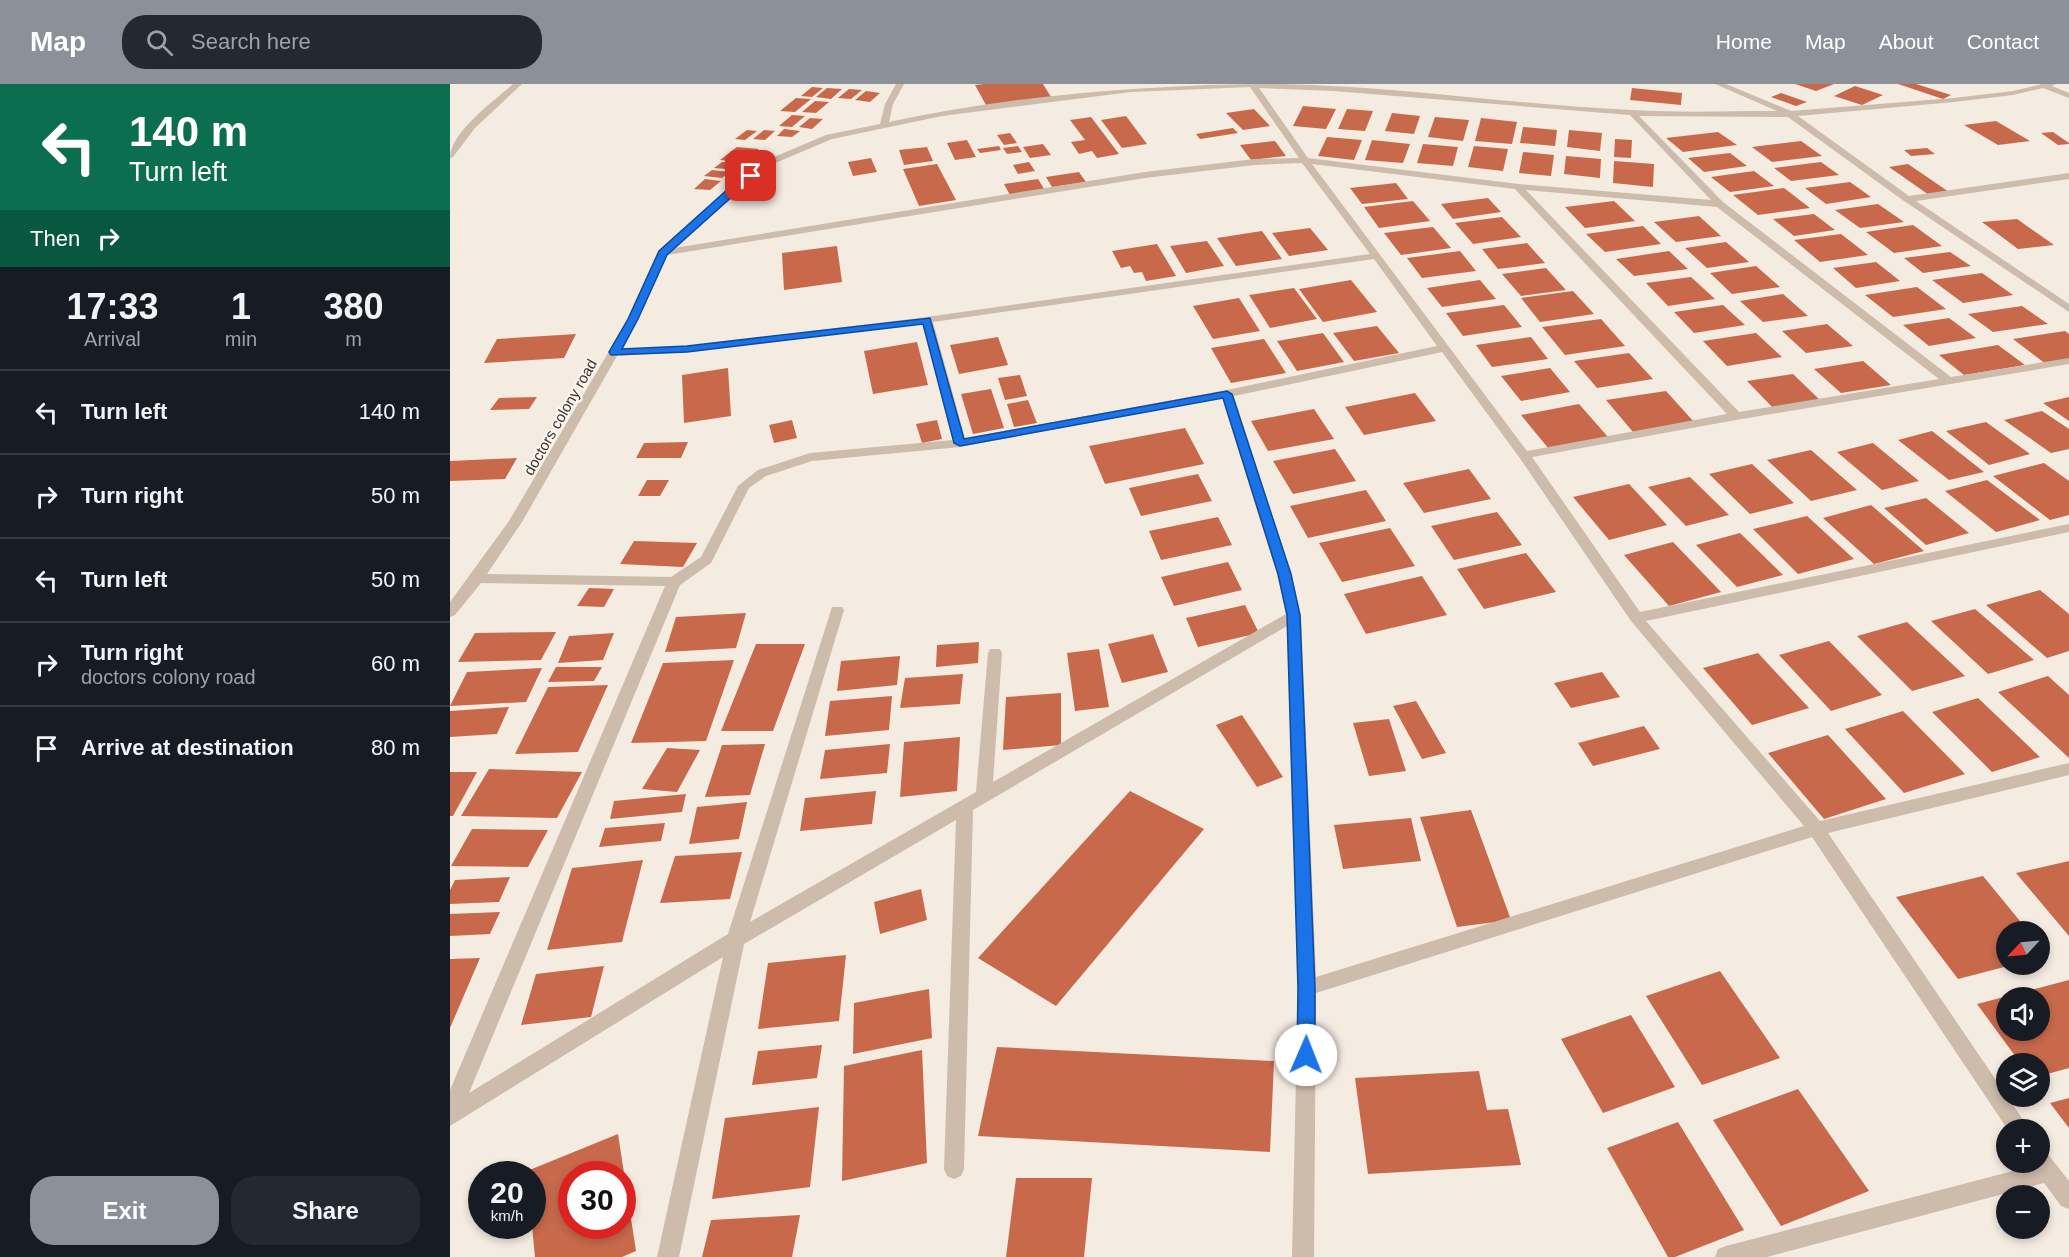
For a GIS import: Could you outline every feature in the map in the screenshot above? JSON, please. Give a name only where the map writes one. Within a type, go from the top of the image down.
[{"type":"street","points":[[450,156],[454,147],[480,119],[518,84]]},
{"type":"street","points":[[884,123],[889,104],[900,84]]},
{"type":"street","points":[[1253,85],[1305,160],[1524,455],[1636,618],[1816,829],[2012,1119]]},
{"type":"street","name":"doctors colony road","points":[[451,610],[477,578],[515,522],[615,352],[663,253],[732,190],[770,162],[829,137],[884,123],[942,113],[1131,90],[1253,85],[1335,87],[1632,112],[1790,114],[1954,100],[2049,85]]},
{"type":"street","points":[[1723,85],[1790,114],[1907,199],[2069,309]]},
{"type":"street","points":[[2049,85],[2069,96]]},
{"type":"street","points":[[1632,112],[1720,204],[1950,381]]},
{"type":"street","points":[[663,253],[1145,175],[1254,162],[1305,160],[1518,187],[1720,204]]},
{"type":"street","points":[[1907,199],[2069,176]]},
{"type":"street","points":[[1518,187],[1736,416]]},
{"type":"street","points":[[615,352],[687,349],[927,320],[1376,256]]},
{"type":"street","points":[[927,320],[960,443]]},
{"type":"street","points":[[450,1115],[674,582],[706,560],[744,486],[762,473],[810,457],[960,443],[1227,394],[1444,348]]},
{"type":"street","points":[[1524,455],[1736,416],[2069,361]]},
{"type":"street","points":[[1227,394],[1284,574],[1294,615],[1307,988],[1303,1257]]},
{"type":"street","points":[[1636,618],[2069,528]]},
{"type":"street","points":[[477,578],[674,582]]},
{"type":"street","points":[[668,1257],[736,939],[837,610]]},
{"type":"street","points":[[450,1115],[736,939],[1294,615]]},
{"type":"street","points":[[984,794],[995,653]]},
{"type":"street","points":[[1307,988],[1816,829],[2069,769]]},
{"type":"street","points":[[954,1169],[965,805]]},
{"type":"street","points":[[1726,1257],[2020,1173]]},
{"type":"street","points":[[2049,1173],[2069,1198]]},
{"type":"building","points":[[1043,84],[1051,97],[986,105],[975,85]]},
{"type":"building","points":[[1795,84],[1834,84],[1816,91]]},
{"type":"building","points":[[1898,84],[1916,84],[1951,95],[1943,99]]},
{"type":"building","points":[[1855,86],[1883,95],[1862,105],[1834,96]]},
{"type":"building","points":[[812,87],[823,88],[812,97],[801,96]]},
{"type":"building","points":[[827,88],[842,89],[831,99],[816,97]]},
{"type":"building","points":[[1632,88],[1682,93],[1681,105],[1630,100]]},
{"type":"building","points":[[849,89],[862,90],[851,99],[838,98]]},
{"type":"building","points":[[866,91],[880,93],[870,102],[855,100]]},
{"type":"building","points":[[1781,93],[1807,102],[1796,106],[1771,97]]},
{"type":"building","points":[[796,98],[811,99],[795,112],[780,111]]},
{"type":"building","points":[[815,101],[829,102],[816,113],[802,112]]},
{"type":"building","points":[[1303,106],[1336,109],[1326,129],[1293,126]]},
{"type":"building","points":[[1254,109],[1270,126],[1243,130],[1226,113]]},
{"type":"building","points":[[1347,109],[1373,111],[1365,131],[1338,129]]},
{"type":"building","points":[[1392,113],[1420,116],[1414,134],[1385,131]]},
{"type":"building","points":[[792,115],[805,116],[792,127],[779,126]]},
{"type":"building","points":[[1126,116],[1147,144],[1122,148],[1101,120]]},
{"type":"building","points":[[1091,117],[1119,154],[1097,158],[1092,151],[1079,154],[1071,142],[1085,140],[1070,120]]},
{"type":"building","points":[[1435,117],[1469,120],[1463,141],[1428,137]]},
{"type":"building","points":[[810,118],[823,119],[812,129],[799,127]]},
{"type":"building","points":[[1481,118],[1517,122],[1512,144],[1475,141]]},
{"type":"building","points":[[1996,121],[2030,141],[1998,145],[1964,125]]},
{"type":"building","points":[[1523,127],[1557,130],[1555,146],[1520,143]]},
{"type":"building","points":[[1233,128],[1238,133],[1200,139],[1196,134]]},
{"type":"building","points":[[784,129],[800,131],[792,137],[777,136]]},
{"type":"building","points":[[747,130],[757,131],[745,140],[735,139]]},
{"type":"building","points":[[764,130],[775,131],[765,140],[753,139]]},
{"type":"building","points":[[1569,130],[1602,133],[1600,151],[1567,147]]},
{"type":"building","points":[[1718,132],[1737,145],[1683,152],[1666,138]]},
{"type":"building","points":[[2053,132],[2069,144],[2058,145],[2041,133]]},
{"type":"building","points":[[1010,133],[1017,143],[1004,145],[997,135]]},
{"type":"building","points":[[1327,137],[1362,140],[1354,160],[1318,156]]},
{"type":"building","points":[[1615,139],[1632,140],[1631,158],[1614,157]]},
{"type":"building","points":[[967,140],[976,157],[955,160],[947,143]]},
{"type":"building","points":[[1372,140],[1410,144],[1403,163],[1365,160]]},
{"type":"building","points":[[1275,141],[1286,156],[1251,160],[1240,145]]},
{"type":"building","points":[[1801,141],[1822,156],[1772,162],[1752,147]]},
{"type":"building","points":[[1043,144],[1051,155],[1030,158],[1023,147]]},
{"type":"building","points":[[1423,144],[1458,147],[1453,166],[1417,163]]},
{"type":"building","points":[[999,146],[1001,150],[980,153],[977,149]]},
{"type":"building","points":[[1018,146],[1022,152],[1007,154],[1003,148]]},
{"type":"building","points":[[1474,146],[1508,149],[1503,171],[1468,167]]},
{"type":"building","points":[[737,147],[759,149],[752,155],[730,152]]},
{"type":"building","points":[[927,147],[933,161],[904,165],[899,150]]},
{"type":"building","points":[[1927,148],[1935,154],[1911,156],[1904,150]]},
{"type":"building","points":[[1523,152],[1554,155],[1551,176],[1519,173]]},
{"type":"building","points":[[1730,153],[1747,166],[1704,172],[1688,158]]},
{"type":"building","points":[[728,154],[752,156],[745,162],[720,160]]},
{"type":"building","points":[[1566,156],[1601,159],[1600,178],[1564,174]]},
{"type":"building","points":[[871,158],[877,172],[853,176],[848,162]]},
{"type":"building","points":[[1614,161],[1654,164],[1653,187],[1613,183]]},
{"type":"building","points":[[722,162],[745,164],[738,170],[714,168]]},
{"type":"building","points":[[1029,162],[1035,171],[1018,174],[1013,165]]},
{"type":"building","points":[[1821,162],[1839,175],[1791,181],[1774,168]]},
{"type":"building","points":[[937,164],[956,200],[919,206],[903,169]]},
{"type":"building","points":[[1908,164],[1949,192],[1929,195],[1889,167]]},
{"type":"building","points":[[712,170],[729,172],[722,178],[704,176]]},
{"type":"building","points":[[1754,171],[1774,186],[1730,192],[1711,177]]},
{"type":"building","points":[[1079,172],[1086,182],[1052,187],[1046,177]]},
{"type":"building","points":[[705,179],[721,181],[710,190],[694,189]]},
{"type":"building","points":[[1038,179],[1046,192],[1011,197],[1004,184]]},
{"type":"building","points":[[1850,182],[1871,197],[1826,204],[1805,188]]},
{"type":"building","points":[[1396,183],[1408,199],[1362,204],[1350,188]]},
{"type":"building","points":[[1784,188],[1810,208],[1758,215],[1733,195]]},
{"type":"building","points":[[1488,198],[1501,212],[1453,219],[1441,204]]},
{"type":"building","points":[[1413,201],[1430,221],[1379,228],[1364,207]]},
{"type":"building","points":[[1614,201],[1635,221],[1585,228],[1565,207]]},
{"type":"building","points":[[1878,204],[1904,222],[1860,228],[1835,210]]},
{"type":"building","points":[[1814,214],[1835,230],[1794,236],[1773,219]]},
{"type":"building","points":[[1699,216],[1721,236],[1676,242],[1654,222]]},
{"type":"building","points":[[1502,217],[1521,237],[1473,244],[1455,223]]},
{"type":"building","points":[[2017,219],[2054,245],[2018,249],[1982,222]]},
{"type":"building","points":[[1913,225],[1942,246],[1894,253],[1866,232]]},
{"type":"building","points":[[1643,226],[1661,244],[1605,252],[1586,234]]},
{"type":"building","points":[[1433,227],[1451,248],[1401,255],[1384,233]]},
{"type":"building","points":[[1310,228],[1328,250],[1289,256],[1272,233]]},
{"type":"building","points":[[1262,231],[1282,259],[1236,266],[1217,238]]},
{"type":"building","points":[[1841,234],[1868,255],[1820,262],[1794,240]]},
{"type":"building","points":[[1207,241],[1224,266],[1186,273],[1170,246]]},
{"type":"building","points":[[1726,242],[1749,262],[1707,268],[1685,248]]},
{"type":"building","points":[[1527,243],[1545,263],[1498,269],[1482,249]]},
{"type":"building","points":[[1157,244],[1176,276],[1146,281],[1142,272],[1134,273],[1130,266],[1121,268],[1112,251]]},
{"type":"building","points":[[837,246],[842,282],[784,290],[782,253]]},
{"type":"building","points":[[1460,251],[1476,271],[1422,278],[1407,258]]},
{"type":"building","points":[[1669,251],[1688,269],[1634,276],[1616,259]]},
{"type":"building","points":[[1950,252],[1971,266],[1923,273],[1904,258]]},
{"type":"building","points":[[1876,262],[1900,281],[1856,288],[1833,268]]},
{"type":"building","points":[[1756,266],[1780,287],[1732,294],[1710,273]]},
{"type":"building","points":[[1546,268],[1566,290],[1521,296],[1502,274]]},
{"type":"building","points":[[1982,273],[2013,295],[1963,303],[1932,280]]},
{"type":"building","points":[[1691,277],[1715,299],[1668,306],[1646,283]]},
{"type":"building","points":[[1351,280],[1377,312],[1323,322],[1299,289]]},
{"type":"building","points":[[1480,280],[1496,299],[1442,307],[1427,288]]},
{"type":"building","points":[[1917,287],[1946,309],[1893,317],[1865,295]]},
{"type":"building","points":[[1294,288],[1317,319],[1270,328],[1249,295]]},
{"type":"building","points":[[1573,291],[1594,314],[1540,322],[1521,298]]},
{"type":"building","points":[[1783,294],[1808,316],[1763,322],[1740,301]]},
{"type":"building","points":[[1239,298],[1260,331],[1213,339],[1193,306]]},
{"type":"building","points":[[1504,305],[1522,327],[1463,336],[1446,313]]},
{"type":"building","points":[[1723,305],[1745,325],[1694,333],[1674,312]]},
{"type":"building","points":[[2022,306],[2048,324],[1993,332],[1968,314]]},
{"type":"building","points":[[1949,318],[1976,338],[1929,346],[1903,325]]},
{"type":"building","points":[[1601,319],[1625,346],[1565,355],[1542,327]]},
{"type":"building","points":[[1827,324],[1853,346],[1806,353],[1782,331]]},
{"type":"building","points":[[1377,326],[1399,353],[1354,361],[1333,333]]},
{"type":"building","points":[[2065,331],[2069,334],[2069,360],[2046,364],[2013,339]]},
{"type":"building","points":[[1323,333],[1344,362],[1297,371],[1277,341]]},
{"type":"building","points":[[1756,333],[1782,357],[1727,366],[1703,341]]},
{"type":"building","points":[[576,334],[564,358],[484,363],[497,339]]},
{"type":"building","points":[[998,337],[1008,365],[959,374],[950,345]]},
{"type":"building","points":[[1531,337],[1548,359],[1492,367],[1476,345]]},
{"type":"building","points":[[1264,339],[1286,373],[1231,383],[1211,348]]},
{"type":"building","points":[[917,342],[928,385],[873,394],[864,351]]},
{"type":"building","points":[[1998,345],[2025,365],[1964,375],[1939,355]]},
{"type":"building","points":[[1629,353],[1653,379],[1597,388],[1574,361]]},
{"type":"building","points":[[1863,361],[1891,385],[1841,393],[1814,369]]},
{"type":"building","points":[[728,368],[731,416],[684,423],[682,375]]},
{"type":"building","points":[[1550,368],[1570,392],[1521,401],[1501,376]]},
{"type":"building","points":[[1793,374],[1821,401],[1774,409],[1747,381]]},
{"type":"building","points":[[1020,375],[1027,396],[1005,400],[998,378]]},
{"type":"building","points":[[991,389],[1004,428],[973,434],[961,394]]},
{"type":"building","points":[[1666,391],[1694,422],[1633,432],[1606,400]]},
{"type":"building","points":[[1415,393],[1436,421],[1364,435],[1345,407]]},
{"type":"building","points":[[537,397],[529,409],[490,410],[499,398]]},
{"type":"building","points":[[2069,397],[2069,421],[2043,403]]},
{"type":"building","points":[[1028,400],[1037,423],[1014,427],[1007,404]]},
{"type":"building","points":[[1579,404],[1608,437],[1549,449],[1521,415]]},
{"type":"building","points":[[1314,409],[1334,439],[1268,451],[1251,421]]},
{"type":"building","points":[[2042,411],[2069,429],[2069,449],[2051,453],[2004,420]]},
{"type":"building","points":[[792,420],[797,438],[774,443],[769,425]]},
{"type":"building","points":[[937,420],[942,439],[922,443],[916,424]]},
{"type":"building","points":[[1986,422],[2030,454],[1989,465],[1946,431]]},
{"type":"building","points":[[1185,428],[1204,464],[1105,484],[1089,446]]},
{"type":"building","points":[[1932,431],[1984,472],[1949,480],[1898,440]]},
{"type":"building","points":[[688,442],[681,458],[636,458],[644,443]]},
{"type":"building","points":[[1873,443],[1919,481],[1882,490],[1837,452]]},
{"type":"building","points":[[1335,449],[1356,481],[1293,494],[1273,461]]},
{"type":"building","points":[[1811,450],[1857,490],[1811,501],[1767,460]]},
{"type":"building","points":[[517,458],[505,479],[450,481],[450,461]]},
{"type":"building","points":[[2044,463],[2069,481],[2069,515],[2050,520],[1993,476]]},
{"type":"building","points":[[1752,464],[1794,503],[1750,514],[1709,474]]},
{"type":"building","points":[[1469,469],[1491,499],[1424,513],[1403,483]]},
{"type":"building","points":[[1198,474],[1212,501],[1141,516],[1129,488]]},
{"type":"building","points":[[1690,477],[1729,515],[1686,526],[1648,487]]},
{"type":"building","points":[[647,480],[669,480],[660,496],[638,496]]},
{"type":"building","points":[[1987,480],[2040,520],[1996,532],[1945,491]]},
{"type":"building","points":[[1629,484],[1667,525],[1609,540],[1573,497]]},
{"type":"building","points":[[1366,490],[1386,521],[1308,538],[1290,506]]},
{"type":"building","points":[[1926,498],[1969,533],[1926,545],[1884,508]]},
{"type":"building","points":[[1871,505],[1924,551],[1874,564],[1823,518]]},
{"type":"building","points":[[1497,512],[1522,545],[1454,560],[1431,526]]},
{"type":"building","points":[[1807,516],[1854,559],[1798,574],[1753,529]]},
{"type":"building","points":[[1218,517],[1232,545],[1161,560],[1149,531]]},
{"type":"building","points":[[1390,528],[1415,566],[1342,582],[1319,543]]},
{"type":"building","points":[[1740,533],[1783,575],[1737,587],[1696,545]]},
{"type":"building","points":[[634,541],[697,543],[683,567],[620,564]]},
{"type":"building","points":[[1673,542],[1721,592],[1669,606],[1624,555]]},
{"type":"building","points":[[1526,553],[1556,592],[1484,609],[1457,569]]},
{"type":"building","points":[[1228,562],[1242,590],[1174,606],[1161,577]]},
{"type":"building","points":[[1422,576],[1447,615],[1366,634],[1344,594]]},
{"type":"building","points":[[589,588],[614,589],[604,607],[577,606]]},
{"type":"building","points":[[2040,590],[2069,614],[2069,651],[2047,658],[1986,605]]},
{"type":"building","points":[[1245,605],[1259,633],[1198,647],[1186,618]]},
{"type":"building","points":[[1975,609],[2034,660],[1988,674],[1931,621]]},
{"type":"building","points":[[746,613],[736,648],[665,652],[676,617]]},
{"type":"building","points":[[1907,622],[1965,676],[1912,691],[1857,636]]},
{"type":"building","points":[[556,632],[541,660],[458,662],[475,633]]},
{"type":"building","points":[[614,633],[603,660],[558,663],[569,636]]},
{"type":"building","points":[[1153,634],[1168,672],[1122,683],[1108,644]]},
{"type":"building","points":[[1829,641],[1882,695],[1831,711],[1779,655]]},
{"type":"building","points":[[979,642],[978,663],[936,667],[937,645]]},
{"type":"building","points":[[756,644],[805,644],[773,731],[721,731]]},
{"type":"building","points":[[1099,649],[1109,707],[1075,711],[1067,653]]},
{"type":"building","points":[[1758,653],[1809,708],[1752,725],[1703,668]]},
{"type":"building","points":[[900,656],[897,685],[837,691],[841,661]]},
{"type":"building","points":[[734,660],[706,741],[631,743],[663,663]]},
{"type":"building","points":[[556,667],[602,667],[594,681],[548,682]]},
{"type":"building","points":[[542,668],[526,702],[450,706],[467,672]]},
{"type":"building","points":[[1602,672],[1620,697],[1571,708],[1554,683]]},
{"type":"building","points":[[963,674],[960,704],[900,708],[905,678]]},
{"type":"building","points":[[2048,676],[2069,695],[2069,758],[1998,692]]},
{"type":"building","points":[[608,685],[578,752],[515,754],[548,687]]},
{"type":"building","points":[[1061,693],[1061,745],[1003,750],[1006,697]]},
{"type":"building","points":[[892,696],[889,730],[825,736],[830,701]]},
{"type":"building","points":[[1978,698],[2040,757],[1992,772],[1932,712]]},
{"type":"building","points":[[1416,701],[1446,753],[1422,759],[1393,706]]},
{"type":"building","points":[[509,707],[497,734],[450,737],[450,711]]},
{"type":"building","points":[[1903,711],[1965,774],[1904,793],[1845,729]]},
{"type":"building","points":[[1242,715],[1283,777],[1257,787],[1216,725]]},
{"type":"building","points":[[1389,719],[1406,771],[1369,776],[1353,723]]},
{"type":"building","points":[[1644,726],[1660,749],[1593,766],[1578,743]]},
{"type":"building","points":[[1828,735],[1886,799],[1824,819],[1768,753]]},
{"type":"building","points":[[960,737],[957,791],[900,797],[904,742]]},
{"type":"building","points":[[765,744],[750,795],[705,797],[722,745]]},
{"type":"building","points":[[890,744],[887,773],[820,779],[825,750]]},
{"type":"building","points":[[667,748],[700,750],[677,792],[642,789]]},
{"type":"building","points":[[489,769],[582,772],[557,818],[461,816]]},
{"type":"building","points":[[450,772],[477,772],[453,816],[450,816]]},
{"type":"building","points":[[876,791],[872,824],[800,831],[805,798]]},
{"type":"building","points":[[1130,791],[1204,829],[1056,1006],[978,958]]},
{"type":"building","points":[[686,794],[682,812],[610,819],[614,801]]},
{"type":"building","points":[[747,802],[739,839],[689,844],[697,807]]},
{"type":"building","points":[[1471,810],[1511,920],[1457,927],[1420,817]]},
{"type":"building","points":[[1411,818],[1421,861],[1343,869],[1334,825]]},
{"type":"building","points":[[665,823],[661,841],[599,847],[605,828]]},
{"type":"building","points":[[472,829],[548,830],[528,867],[451,866]]},
{"type":"building","points":[[742,852],[730,899],[660,903],[675,856]]},
{"type":"building","points":[[643,860],[622,942],[547,950],[572,868]]},
{"type":"building","points":[[2069,861],[2069,936],[2016,873]]},
{"type":"building","points":[[1983,876],[2020,921],[1996,921],[1996,969],[1958,979],[1896,897]]},
{"type":"building","points":[[510,877],[499,902],[450,904],[450,890],[455,880]]},
{"type":"building","points":[[921,889],[927,920],[880,934],[874,902]]},
{"type":"building","points":[[500,912],[490,934],[450,936],[450,914]]},
{"type":"building","points":[[846,955],[839,1021],[758,1029],[768,963]]},
{"type":"building","points":[[480,958],[450,1028],[450,959]]},
{"type":"building","points":[[604,966],[591,1017],[521,1025],[536,974]]},
{"type":"building","points":[[1720,971],[1780,1058],[1702,1085],[1646,996]]},
{"type":"building","points":[[2069,980],[2069,1068],[2050,1073],[2050,1053],[2013,1053],[2004,1041],[2050,1041],[2050,987],[2042,987]]},
{"type":"building","points":[[929,989],[932,1038],[853,1054],[854,1003]]},
{"type":"building","points":[[1996,999],[1996,1030],[1977,1004]]},
{"type":"building","points":[[1631,1015],[1675,1087],[1603,1113],[1561,1039]]},
{"type":"building","points":[[822,1045],[817,1078],[752,1085],[758,1051]]},
{"type":"building","points":[[997,1047],[1274,1061],[1270,1152],[978,1136]]},
{"type":"building","points":[[922,1050],[927,1163],[842,1181],[844,1066]]},
{"type":"building","points":[[1479,1071],[1487,1110],[1508,1109],[1521,1165],[1368,1174],[1355,1078]]},
{"type":"building","points":[[1798,1089],[1869,1191],[1781,1226],[1713,1120]]},
{"type":"building","points":[[2069,1098],[2069,1128],[2050,1103]]},
{"type":"building","points":[[819,1107],[810,1187],[712,1199],[725,1118]]},
{"type":"building","points":[[1678,1122],[1744,1230],[1675,1257],[1668,1257],[1607,1148]]},
{"type":"building","points":[[618,1134],[622,1161],[558,1161],[558,1239],[634,1239],[636,1251],[622,1257],[535,1257],[533,1239],[546,1239],[546,1163]]},
{"type":"building","points":[[1016,1178],[1092,1178],[1084,1257],[1006,1257]]},
{"type":"building","points":[[800,1215],[792,1257],[702,1257],[711,1220]]},
{"type":"route","points":[[751,176],[732,190],[663,253],[615,352],[687,349],[927,320],[960,443],[1227,394],[1284,574],[1294,615],[1307,988],[1306,1055]]}]
